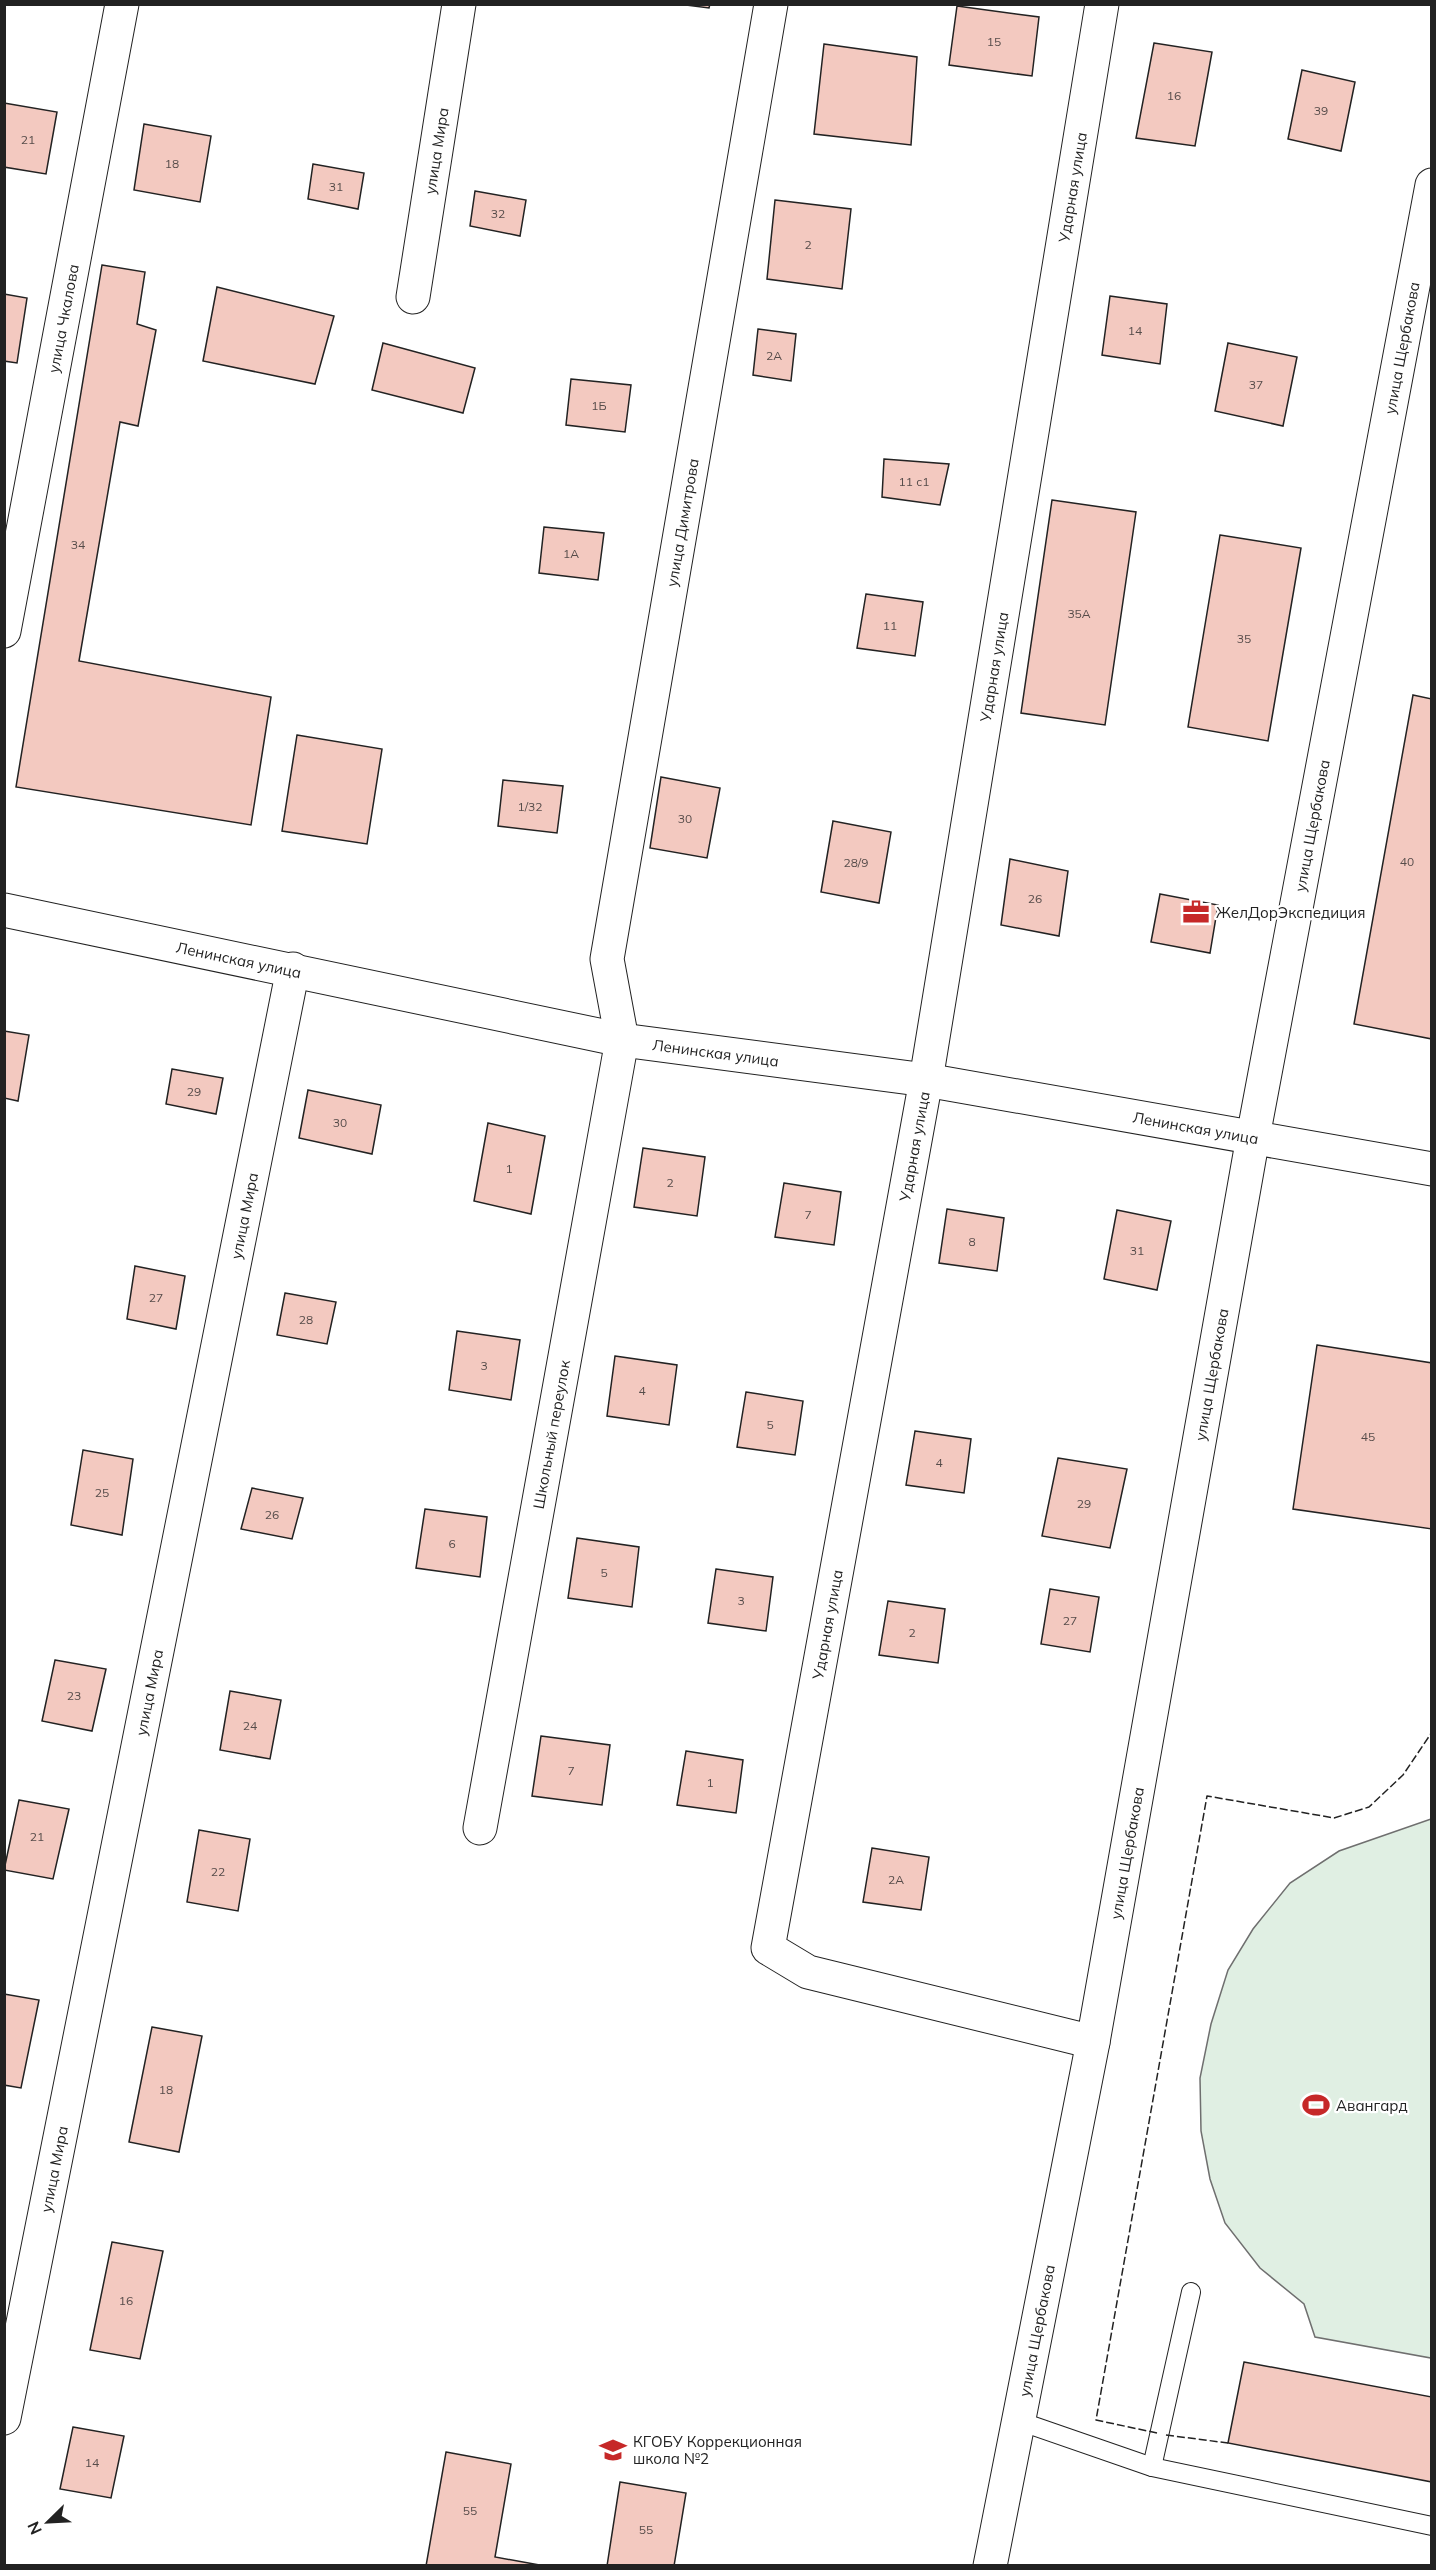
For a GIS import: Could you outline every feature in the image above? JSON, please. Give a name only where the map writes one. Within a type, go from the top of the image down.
[{"type":"street","name":"улица Чкалова","points":[[4,631],[122,4]]},
{"type":"street","name":"улица Мира","points":[[413,297],[459,4]]},
{"type":"street","name":"улица Димитрова","points":[[622,1040],[607,959],[771,4]]},
{"type":"street","name":"Ударная улица","points":[[1093,2042],[808,1972],[768,1948],[926,1080],[1102,4]]},
{"type":"street","name":"улица Щербакова","points":[[990,2565],[1093,2042],[1253,1137],[1431,185]]},
{"type":"street","name":"Ленинская улица","points":[[4,910],[622,1040],[926,1080],[1431,1169]]},
{"type":"street","name":"улица Мира","points":[[4,2418],[293,969]]},
{"type":"street","name":"Школьный переулок","points":[[480,1828],[622,1040]]},
{"type":"lane","points":[[1152,2467],[1191,2292]]},
{"type":"lane","points":[[1019,2421],[1152,2467],[1431,2526]]},
{"type":"green space","name":"Авангард","points":[[1432,1819],[1431,2358],[1315,2337],[1304,2304],[1260,2268],[1225,2223],[1210,2179],[1201,2131],[1200,2078],[1211,2024],[1228,1970],[1253,1929],[1290,1883],[1339,1851]]},
{"type":"building","points":[[678,4],[710,4],[709,8]]},
{"type":"building","points":[[957,6],[1039,17],[1032,76],[949,65]]},
{"type":"building","points":[[1154,43],[1212,52],[1195,146],[1136,138]]},
{"type":"building","points":[[824,44],[917,57],[911,145],[814,134]]},
{"type":"building","points":[[1302,70],[1355,82],[1341,151],[1288,139]]},
{"type":"building","points":[[4,103],[57,112],[46,174],[4,167]]},
{"type":"building","points":[[144,124],[211,136],[200,202],[134,190]]},
{"type":"building","points":[[313,164],[364,173],[358,209],[308,199]]},
{"type":"building","points":[[475,191],[526,200],[520,236],[470,226]]},
{"type":"building","points":[[775,200],[851,209],[842,289],[767,279]]},
{"type":"building","points":[[102,265],[145,272],[137,324],[156,330],[138,426],[120,422],[79,661],[271,697],[251,825],[16,787]]},
{"type":"building","points":[[217,287],[334,316],[315,384],[203,361]]},
{"type":"building","points":[[4,294],[27,298],[17,363],[4,361]]},
{"type":"building","points":[[1110,296],[1167,304],[1160,364],[1102,355]]},
{"type":"building","points":[[758,329],[796,334],[791,381],[753,375]]},
{"type":"building","points":[[383,343],[475,368],[463,413],[372,390]]},
{"type":"building","points":[[1228,343],[1297,357],[1283,426],[1215,411]]},
{"type":"building","points":[[571,379],[631,385],[625,432],[566,425]]},
{"type":"building","points":[[884,459],[949,464],[940,505],[882,497]]},
{"type":"building","points":[[1052,500],[1136,512],[1105,725],[1021,713]]},
{"type":"building","points":[[544,527],[604,533],[598,580],[539,573]]},
{"type":"building","points":[[1220,535],[1301,548],[1268,741],[1188,727]]},
{"type":"building","points":[[866,594],[923,602],[915,656],[857,648]]},
{"type":"building","points":[[1413,695],[1432,699],[1432,1039],[1354,1024]]},
{"type":"building","points":[[297,735],[382,749],[367,844],[282,831]]},
{"type":"building","points":[[661,777],[720,788],[707,858],[650,848]]},
{"type":"building","points":[[503,780],[563,786],[557,833],[498,826]]},
{"type":"building","points":[[833,821],[891,832],[879,903],[821,892]]},
{"type":"building","points":[[1010,859],[1068,871],[1059,936],[1001,925]]},
{"type":"building","points":[[1160,894],[1218,905],[1210,953],[1151,942]]},
{"type":"building","points":[[4,1031],[29,1035],[18,1101],[4,1098]]},
{"type":"building","points":[[172,1069],[223,1078],[216,1114],[166,1104]]},
{"type":"building","points":[[308,1090],[381,1105],[372,1154],[299,1138]]},
{"type":"building","points":[[488,1123],[545,1136],[531,1214],[474,1201]]},
{"type":"building","points":[[643,1148],[705,1157],[697,1216],[634,1207]]},
{"type":"building","points":[[784,1183],[841,1192],[834,1245],[775,1237]]},
{"type":"building","points":[[947,1209],[1004,1218],[997,1271],[939,1263]]},
{"type":"building","points":[[1117,1210],[1171,1221],[1157,1290],[1104,1279]]},
{"type":"building","points":[[135,1266],[185,1276],[176,1329],[127,1319]]},
{"type":"building","points":[[285,1293],[336,1302],[327,1344],[277,1335]]},
{"type":"building","points":[[457,1331],[520,1340],[511,1400],[449,1390]]},
{"type":"building","points":[[1317,1345],[1432,1363],[1432,1529],[1293,1509]]},
{"type":"building","points":[[615,1356],[677,1365],[669,1425],[607,1416]]},
{"type":"building","points":[[746,1392],[803,1401],[795,1455],[737,1447]]},
{"type":"building","points":[[915,1431],[971,1439],[964,1493],[906,1485]]},
{"type":"building","points":[[83,1450],[133,1459],[122,1535],[71,1525]]},
{"type":"building","points":[[1058,1458],[1127,1469],[1110,1548],[1042,1536]]},
{"type":"building","points":[[252,1488],[303,1498],[292,1539],[241,1529]]},
{"type":"building","points":[[425,1509],[487,1517],[480,1577],[416,1568]]},
{"type":"building","points":[[577,1538],[639,1547],[632,1607],[568,1598]]},
{"type":"building","points":[[716,1569],[773,1577],[766,1631],[708,1623]]},
{"type":"building","points":[[1050,1589],[1099,1597],[1090,1652],[1041,1644]]},
{"type":"building","points":[[888,1601],[945,1609],[938,1663],[879,1655]]},
{"type":"building","points":[[55,1660],[106,1669],[92,1731],[42,1721]]},
{"type":"building","points":[[230,1691],[281,1700],[270,1759],[220,1750]]},
{"type":"building","points":[[541,1736],[610,1745],[602,1805],[532,1796]]},
{"type":"building","points":[[686,1751],[743,1760],[736,1813],[677,1805]]},
{"type":"building","points":[[19,1800],[69,1809],[53,1879],[4,1870]]},
{"type":"building","points":[[199,1830],[250,1839],[238,1911],[187,1902]]},
{"type":"building","points":[[872,1848],[929,1857],[921,1910],[863,1902]]},
{"type":"building","points":[[4,1994],[39,2000],[21,2088],[4,2085]]},
{"type":"building","points":[[152,2027],[202,2036],[179,2152],[129,2142]]},
{"type":"building","points":[[112,2242],[163,2251],[140,2359],[90,2350]]},
{"type":"building","points":[[1244,2362],[1432,2397],[1432,2482],[1228,2443]]},
{"type":"building","points":[[73,2427],[124,2436],[111,2498],[60,2489]]},
{"type":"building","points":[[446,2452],[511,2464],[495,2557],[545,2566],[426,2566]]},
{"type":"building","points":[[620,2482],[686,2493],[674,2566],[607,2566]]},
{"type":"fence","points":[[1157,2433],[1096,2420],[1207,1796],[1334,1818],[1369,1807],[1403,1775],[1432,1732]]},
{"type":"fence","points":[[1166,2435],[1228,2443]]},
{"type":"place","name":"ЖелДорЭкспедиция","points":[[1196,912]]},
{"type":"place","name":"Авангард","points":[[1316,2105]]},
{"type":"place","name":"КГОБУ Коррекционная школа №2","points":[[613,2450]]}]
